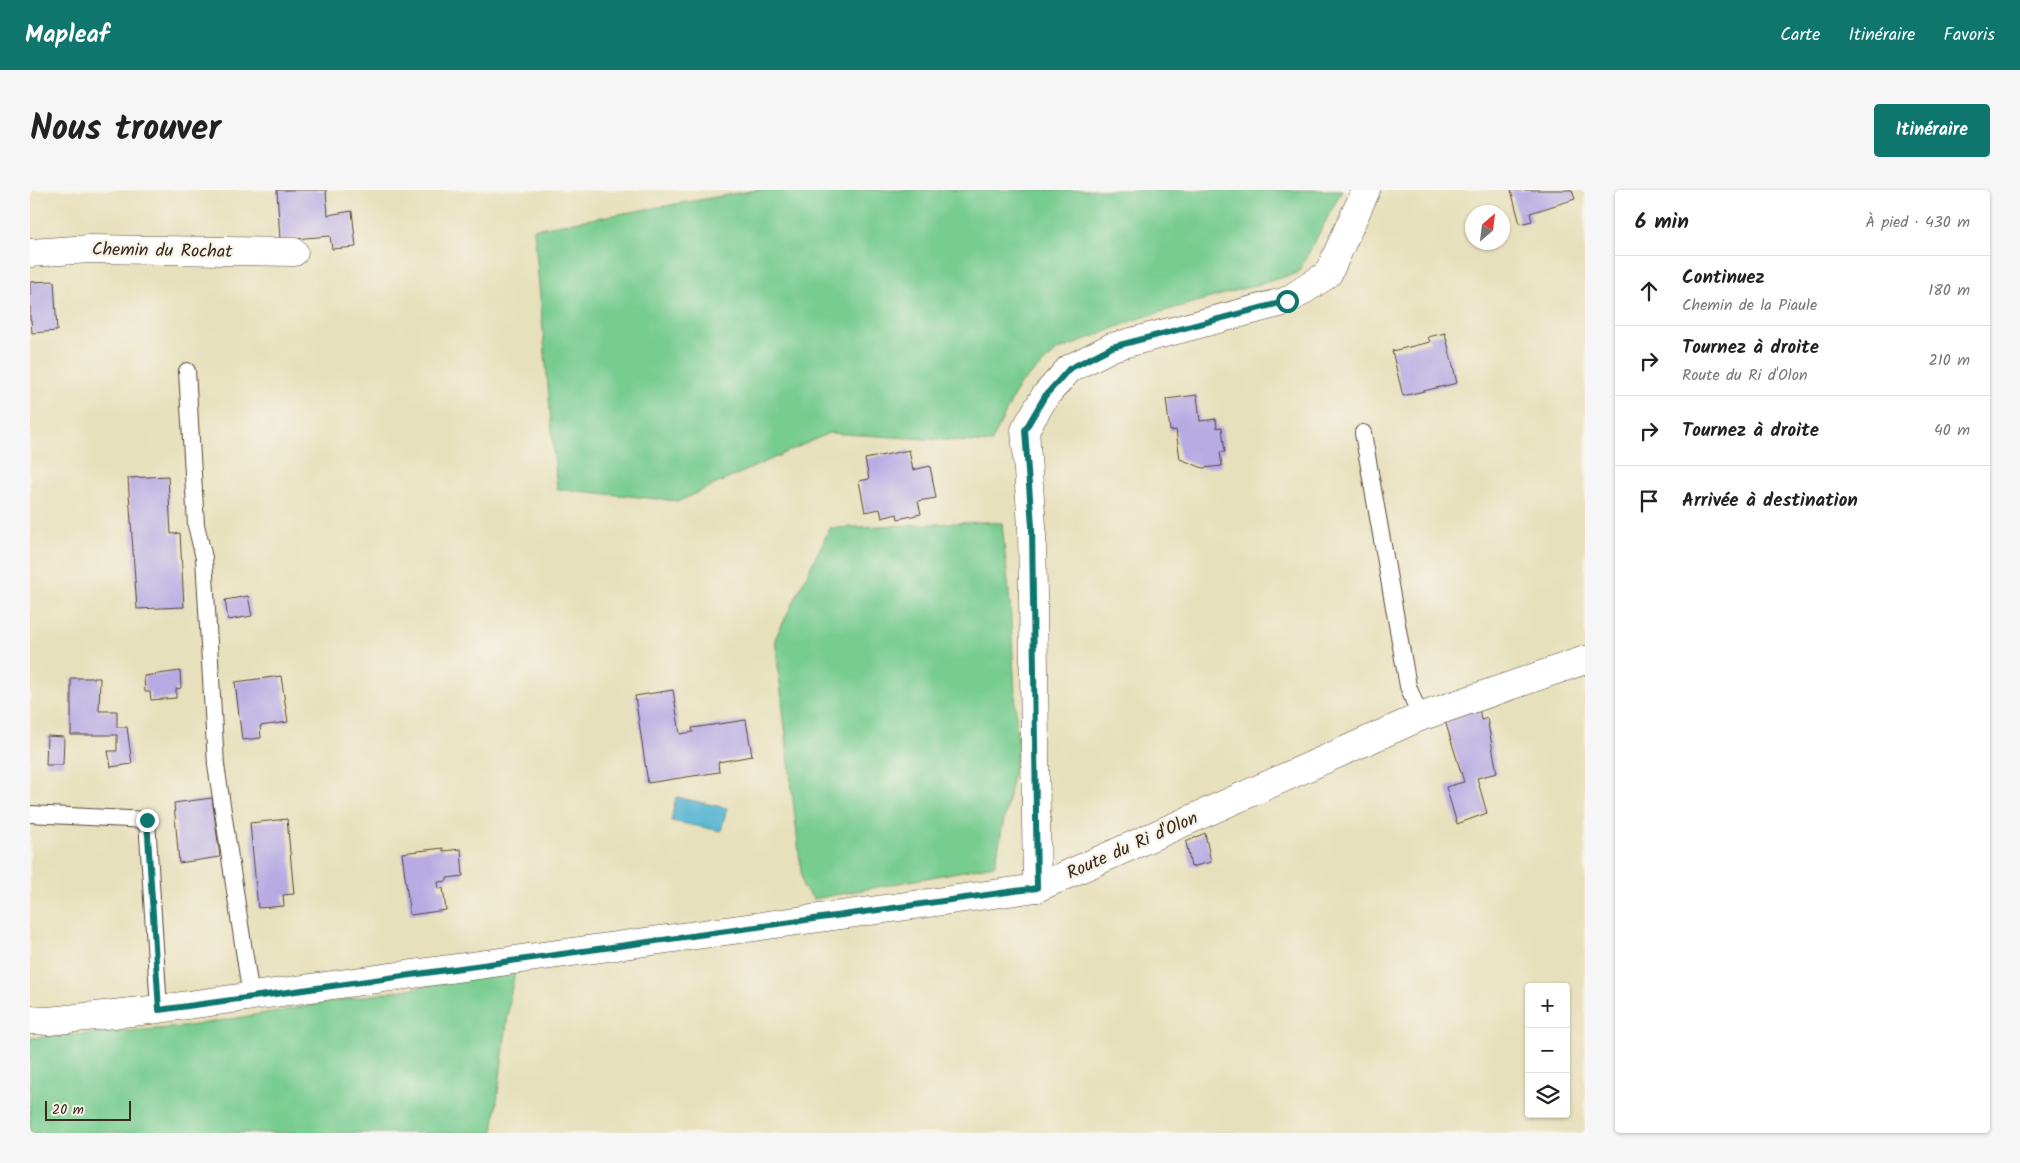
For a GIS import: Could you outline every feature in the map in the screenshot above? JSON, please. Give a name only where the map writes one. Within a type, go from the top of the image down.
[{"type":"street","points":[[1037,888],[1032,526],[1025,430],[1045,396],[1069,369],[1112,347],[1287,301],[1328,274],[1366,190]]},
{"type":"street","name":"Chemin du Rochat","points":[[30,253],[90,248],[294,252]]},
{"type":"street","name":"Route du Ri d'Olon","points":[[30,1020],[49,1021],[159,1010],[1037,888],[1420,717],[1585,660]]},
{"type":"lane","points":[[187,371],[196,525],[204,558],[216,765],[251,997]]},
{"type":"lane","points":[[1363,433],[1408,686],[1420,717]]},
{"type":"lane","points":[[30,814],[147,820],[159,1010]]},
{"type":"green space","points":[[756,190],[1342,190],[1298,273],[1140,318],[1057,351],[1019,385],[991,443],[829,433],[679,501],[557,489],[534,229]]},
{"type":"green space","points":[[984,522],[1002,523],[1010,603],[1018,750],[995,865],[814,899],[803,888],[775,639],[830,528]]},
{"type":"green space","points":[[515,971],[493,1133],[30,1133],[30,1038],[183,1027]]},
{"type":"water","points":[[676,797],[727,808],[721,831],[671,821]]},
{"type":"building","points":[[277,190],[326,190],[328,215],[352,211],[356,247],[332,249],[330,236],[280,240]]},
{"type":"building","points":[[1511,190],[1572,190],[1575,199],[1530,213],[1532,221],[1520,224]]},
{"type":"building","points":[[54,281],[57,331],[32,333],[30,282]]},
{"type":"building","points":[[1445,333],[1457,383],[1403,396],[1392,351],[1430,342],[1428,337]]},
{"type":"building","points":[[1197,395],[1200,421],[1216,419],[1217,428],[1222,427],[1225,452],[1220,452],[1222,466],[1203,468],[1180,459],[1176,430],[1170,431],[1166,399]]},
{"type":"building","points":[[909,450],[913,470],[930,466],[936,498],[918,501],[921,514],[898,519],[897,514],[882,518],[880,509],[865,512],[859,481],[869,479],[865,459]]},
{"type":"building","points":[[168,476],[171,534],[180,533],[184,607],[137,609],[128,478]]},
{"type":"building","points":[[248,596],[252,616],[228,620],[225,600]]},
{"type":"building","points":[[180,671],[181,688],[176,689],[176,698],[151,700],[150,692],[145,692],[144,676]]},
{"type":"building","points":[[281,676],[288,722],[260,726],[261,738],[242,740],[235,682]]},
{"type":"building","points":[[71,678],[100,678],[99,711],[117,711],[117,727],[127,727],[132,764],[111,767],[108,751],[117,751],[117,735],[71,735]]},
{"type":"building","points":[[673,690],[680,734],[693,732],[692,728],[746,720],[752,756],[718,762],[719,772],[648,783],[635,696]]},
{"type":"building","points":[[1479,708],[1481,720],[1487,718],[1497,773],[1477,778],[1487,813],[1457,824],[1446,787],[1464,782],[1445,721]]},
{"type":"building","points":[[47,736],[64,737],[63,765],[46,765]]},
{"type":"building","points":[[212,798],[220,857],[179,863],[174,803]]},
{"type":"building","points":[[287,819],[294,894],[283,895],[284,906],[258,908],[250,823]]},
{"type":"building","points":[[1205,833],[1211,862],[1191,867],[1186,842]]},
{"type":"building","points":[[443,848],[443,851],[461,849],[463,876],[447,878],[447,881],[438,882],[439,889],[443,888],[446,910],[410,915],[402,853]]},
{"type":"route","points":[[147,820],[159,1010],[1037,888],[1032,526],[1025,430],[1045,396],[1069,369],[1112,347],[1287,301]]}]
